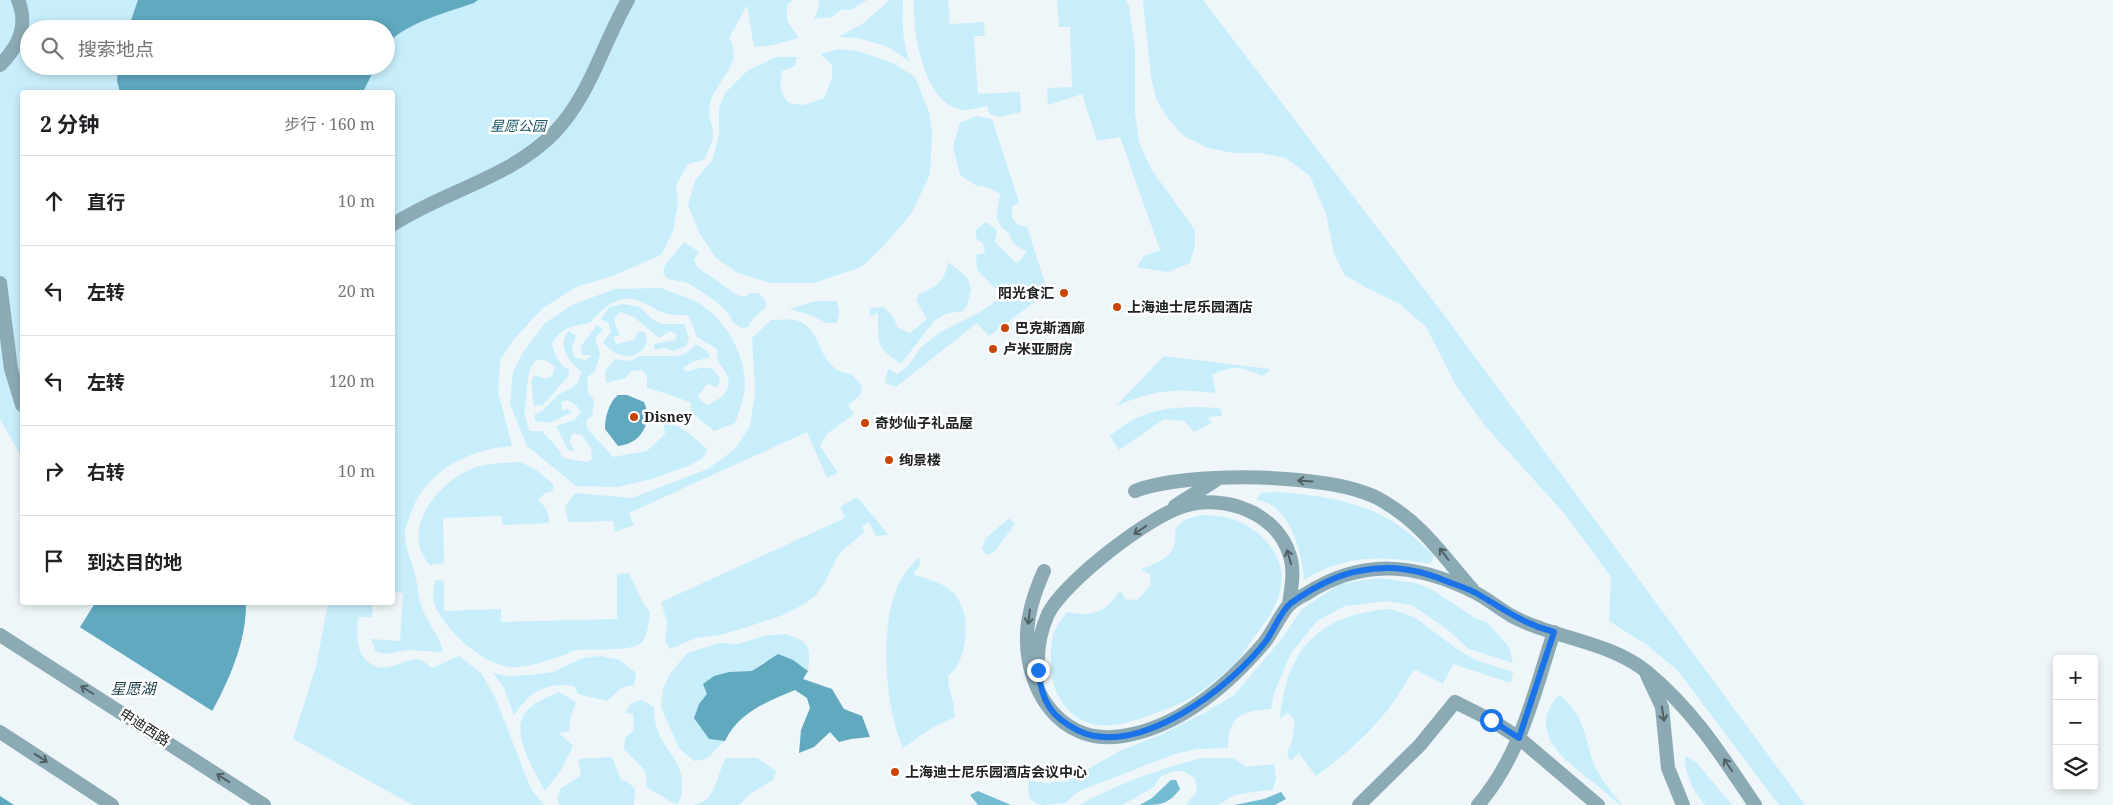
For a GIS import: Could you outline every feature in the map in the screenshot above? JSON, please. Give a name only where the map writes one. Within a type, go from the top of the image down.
[{"type":"street","points":[[18,0],[23,20]]},
{"type":"street","points":[[395,222],[491,176],[534,149],[555,132],[590,80],[614,23],[628,0]]},
{"type":"street","points":[[0,65],[20,40]]},
{"type":"street","points":[[0,283],[11,369],[20,398]]},
{"type":"street","points":[[1043,698],[1037,651],[1042,630],[1049,613],[1061,596],[1090,568],[1164,514],[1219,478]]},
{"type":"street","points":[[1135,491],[1159,483],[1219,478],[1309,481],[1343,486],[1379,499],[1399,511],[1440,548],[1474,592]]},
{"type":"street","points":[[1164,514],[1184,506],[1227,503],[1251,511],[1261,517],[1282,538],[1290,555],[1292,570],[1289,605]]},
{"type":"street","points":[[1044,571],[1029,610],[1027,634],[1028,660],[1037,687],[1051,712],[1065,725],[1087,735],[1102,737],[1123,736],[1150,728],[1186,712],[1214,693],[1238,672],[1266,641],[1289,605],[1336,578],[1358,571],[1384,567],[1410,569],[1436,576],[1474,592],[1512,616],[1612,652],[1644,670],[1673,695],[1704,729],[1756,805]]},
{"type":"street","points":[[1478,805],[1505,768],[1519,738],[1554,632]]},
{"type":"street","name":"申迪西路","points":[[0,635],[264,805]]},
{"type":"street","points":[[1644,670],[1662,707],[1668,768],[1683,805]]},
{"type":"street","points":[[1359,805],[1420,745],[1455,702],[1491,720],[1519,738],[1598,805]]},
{"type":"street","points":[[0,732],[112,805]]},
{"type":"green space","name":"星愿公园","points":[[0,0],[793,0],[787,5],[787,21],[799,38],[773,45],[754,47],[747,5],[729,38],[733,48],[733,57],[731,66],[711,101],[709,111],[713,137],[710,147],[704,160],[688,164],[676,185],[678,205],[673,231],[661,255],[612,276],[576,287],[543,308],[514,339],[500,360],[498,392],[512,446],[480,452],[450,465],[426,486],[417,500],[406,528],[406,544],[422,608],[439,640],[443,652],[407,650],[388,654],[376,652],[371,639],[400,641],[403,593],[395,592],[395,90],[20,90],[20,454],[0,419]]},
{"type":"green space","points":[[819,0],[867,0],[851,10],[842,9],[832,17],[814,19]]},
{"type":"green space","points":[[890,0],[903,0],[903,31],[905,47],[910,62],[889,47],[858,38],[838,37],[862,24]]},
{"type":"green space","points":[[914,0],[948,0],[950,24],[984,22],[985,36],[974,36],[978,94],[1020,92],[1021,112],[1000,117],[990,114],[987,106],[964,110],[950,106],[939,96],[930,82],[918,48]]},
{"type":"green space","points":[[1057,0],[1126,0],[1129,6],[1135,50],[1135,113],[1139,142],[1151,169],[1195,230],[1195,245],[1190,263],[1168,272],[1137,267],[1144,256],[1160,250],[1120,137],[1097,141],[1082,94],[1048,105],[1047,88],[1072,87],[1070,27],[1059,27]]},
{"type":"green space","points":[[1143,0],[1203,0],[1444,315],[1805,805],[1779,805],[1678,671],[1647,645],[1609,621],[1611,577],[1564,513],[1486,427],[1457,387],[1426,327],[1400,304],[1345,275],[1334,254],[1326,214],[1310,176],[1286,158],[1260,153],[1234,153],[1208,148],[1184,136],[1167,117],[1156,99],[1151,77]]},
{"type":"green space","points":[[839,49],[858,51],[893,63],[915,77],[929,112],[932,133],[930,174],[911,214],[880,250],[861,267],[814,283],[771,283],[738,273],[716,258],[700,234],[688,206],[695,180],[712,161],[719,134],[719,107],[726,92],[747,71],[776,57],[797,57],[795,66],[782,71],[781,88],[783,96],[789,103],[803,105],[824,98],[832,78],[832,65],[820,54]]},
{"type":"green space","points":[[976,116],[992,119],[1019,202],[1012,207],[1012,218],[1018,225],[1027,227],[1048,292],[989,336],[977,323],[896,387],[885,383],[888,369],[897,374],[909,365],[921,347],[939,333],[980,312],[1003,296],[977,270],[976,255],[985,253],[983,243],[977,240],[975,231],[986,222],[997,230],[995,242],[1018,263],[1027,252],[1014,244],[1008,232],[1002,228],[996,217],[1000,194],[987,187],[977,186],[960,175],[953,147],[960,123]]},
{"type":"green space","points":[[684,242],[699,252],[694,260],[697,267],[737,295],[746,297],[749,293],[758,293],[766,301],[766,307],[753,318],[748,327],[741,328],[733,322],[728,313],[714,300],[688,283],[668,279],[663,273],[665,265]]},
{"type":"green space","points":[[948,262],[967,277],[971,289],[967,306],[963,311],[945,314],[934,321],[901,364],[882,348],[878,338],[878,313],[870,316],[870,308],[884,307],[894,318],[897,327],[910,333],[927,319],[916,300],[919,294],[939,283]]},
{"type":"green space","points":[[661,288],[686,297],[709,311],[725,328],[737,348],[744,370],[745,387],[735,423],[714,431],[691,412],[691,403],[647,388],[647,376],[642,370],[631,371],[626,378],[606,383],[605,371],[615,359],[630,361],[639,356],[675,356],[685,354],[696,344],[707,351],[710,357],[692,362],[683,368],[686,372],[700,368],[712,368],[719,377],[720,382],[717,387],[707,384],[698,396],[700,400],[707,405],[712,403],[724,394],[729,385],[727,375],[718,361],[717,349],[697,337],[688,315],[667,314],[633,299],[618,300],[600,312],[590,323],[568,328],[559,334],[552,344],[558,359],[569,370],[569,375],[543,405],[534,406],[531,381],[535,375],[545,379],[552,376],[555,367],[546,361],[539,360],[534,363],[528,378],[525,412],[530,431],[542,431],[556,446],[563,458],[587,462],[592,459],[591,449],[582,435],[573,433],[569,442],[575,451],[568,450],[556,426],[574,420],[581,413],[576,405],[568,400],[561,402],[562,411],[567,409],[572,412],[549,423],[535,421],[535,414],[542,411],[559,394],[572,388],[578,382],[581,372],[572,363],[564,348],[565,337],[568,331],[576,336],[572,348],[574,357],[585,360],[593,355],[582,355],[581,346],[597,325],[603,330],[595,338],[600,354],[595,371],[587,378],[588,392],[594,400],[592,416],[586,421],[587,428],[613,457],[647,451],[665,434],[664,426],[666,419],[690,434],[707,449],[703,458],[688,466],[652,479],[618,487],[576,486],[527,446],[510,404],[513,372],[522,354],[545,323],[572,305],[615,289]]},
{"type":"green space","points":[[816,301],[837,301],[839,311],[837,323],[826,323],[811,315],[789,309]]},
{"type":"green space","points":[[623,304],[640,307],[652,319],[661,324],[684,324],[689,338],[686,346],[673,351],[664,348],[654,350],[654,344],[675,340],[677,334],[670,331],[659,338],[634,317],[621,312],[615,317],[615,324],[620,335],[613,337],[616,344],[634,340],[639,331],[645,332],[647,341],[642,350],[631,356],[620,355],[610,350],[603,342],[611,332],[608,323],[601,319],[609,307]]},
{"type":"green space","points":[[771,320],[795,320],[805,324],[831,365],[839,371],[851,374],[862,386],[860,395],[848,405],[854,414],[827,434],[820,446],[838,473],[827,478],[807,432],[629,513],[634,525],[615,532],[613,521],[568,522],[565,507],[575,493],[632,498],[708,469],[735,449],[750,426],[755,392],[752,338]]},
{"type":"green space","points":[[1164,356],[1271,369],[1262,376],[1249,370],[1231,368],[1212,375],[1216,393],[1164,392],[1141,397],[1115,407]]},
{"type":"green space","points":[[1195,407],[1220,408],[1222,416],[1207,417],[1212,423],[1194,432],[1184,421],[1164,419],[1119,450],[1110,436],[1130,421],[1150,413],[1160,410]]},
{"type":"green space","points":[[521,462],[538,471],[554,485],[552,492],[545,493],[538,500],[546,510],[549,523],[502,525],[502,516],[443,518],[444,563],[430,565],[421,551],[418,537],[421,522],[427,508],[436,495],[461,474],[479,466]]},
{"type":"green space","points":[[1278,492],[1342,501],[1379,514],[1401,527],[1434,555],[1431,564],[1398,559],[1366,559],[1335,565],[1304,580],[1297,543],[1286,520],[1278,510],[1268,503],[1257,500],[1260,493]]},
{"type":"green space","points":[[857,497],[889,535],[876,536],[869,522],[862,526],[864,532],[839,554],[816,595],[783,615],[720,635],[696,638],[670,649],[665,640],[667,622],[661,602],[845,518],[840,507]]},
{"type":"green space","points":[[1206,515],[1229,518],[1251,528],[1270,545],[1276,555],[1282,578],[1276,603],[1266,621],[1234,664],[1209,686],[1185,701],[1139,719],[1111,725],[1098,725],[1086,722],[1075,716],[1065,706],[1056,691],[1053,679],[1052,639],[1060,621],[1067,612],[1084,614],[1098,612],[1115,598],[1120,590],[1125,599],[1137,600],[1151,585],[1150,574],[1140,570],[1161,561],[1171,552],[1174,546],[1175,530],[1181,523],[1192,517]]},
{"type":"green space","points":[[1009,518],[1015,524],[994,552],[986,555],[982,548],[986,538]]},
{"type":"green space","points":[[919,557],[920,565],[913,574],[941,584],[956,596],[964,614],[966,635],[962,655],[955,669],[948,676],[955,717],[932,728],[903,748],[892,712],[888,690],[886,644],[892,602],[898,585]]},
{"type":"green space","points":[[629,573],[643,603],[650,612],[647,631],[643,641],[638,645],[622,649],[576,650],[535,664],[518,667],[494,662],[481,656],[469,647],[449,627],[433,600],[436,580],[444,581],[444,611],[501,609],[501,622],[617,619],[617,574]]},
{"type":"green space","points":[[1378,578],[1416,583],[1434,591],[1475,618],[1488,623],[1509,647],[1513,663],[1469,649],[1448,630],[1412,605],[1386,601],[1345,606],[1317,621],[1291,653],[1274,693],[1271,709],[1252,711],[1238,717],[1230,729],[1228,748],[1197,749],[1175,754],[1079,791],[1065,803],[1044,805],[1037,804],[1029,798],[1028,780],[1046,783],[1066,781],[1122,750],[1160,735],[1206,712],[1234,695],[1280,641],[1302,609],[1340,584]]},
{"type":"green space","points":[[328,605],[373,605],[372,617],[358,617],[357,637],[362,655],[375,666],[386,668],[416,659],[432,668],[459,656],[481,673],[495,697],[531,789],[544,805],[413,805],[293,739],[316,666]]},
{"type":"green space","points":[[1391,609],[1414,617],[1457,649],[1476,660],[1513,672],[1511,683],[1453,664],[1443,684],[1414,669],[1392,703],[1373,727],[1346,753],[1316,776],[1299,753],[1290,761],[1287,752],[1292,742],[1295,721],[1288,713],[1280,718],[1290,672],[1299,654],[1311,639],[1327,627],[1345,618],[1366,612]]},
{"type":"green space","points":[[785,634],[799,639],[807,646],[809,656],[808,671],[793,660],[764,662],[752,671],[729,672],[699,704],[694,718],[709,739],[725,741],[709,756],[694,761],[679,748],[661,707],[663,689],[670,674],[687,653],[720,643],[738,644],[764,636]]},
{"type":"green space","points":[[600,656],[620,660],[636,673],[634,685],[621,688],[607,701],[578,694],[574,686],[546,687],[526,700],[514,715],[504,688],[493,673],[507,676],[553,672],[583,658]]},
{"type":"green space","points":[[559,692],[576,702],[571,716],[569,731],[559,733],[573,746],[561,770],[545,791],[525,752],[520,730],[526,712],[533,705]]},
{"type":"green space","points":[[1559,695],[1578,716],[1595,766],[1605,784],[1622,805],[1564,758],[1548,735],[1546,722],[1549,709]]},
{"type":"green space","points":[[642,700],[654,707],[659,734],[679,768],[682,789],[677,805],[646,787],[647,780],[644,770],[624,749],[625,738],[634,730],[633,714],[625,713],[631,703]]},
{"type":"green space","points":[[1685,756],[1696,762],[1732,805],[1705,805],[1690,782],[1686,770]]},
{"type":"green space","points":[[612,757],[621,780],[628,782],[635,789],[634,805],[560,805],[557,799],[560,789],[581,775],[578,759]]},
{"type":"green space","points":[[726,758],[757,758],[776,771],[773,780],[750,794],[739,805],[694,805],[704,802],[709,797]]},
{"type":"green space","points":[[1202,758],[1233,758],[1247,767],[1274,764],[1276,778],[1273,789],[1234,795],[1219,805],[1186,805],[1197,791],[1195,778],[1183,771],[1173,771],[1160,777],[1154,787],[1122,805],[1079,805],[1139,778]]},
{"type":"shaded area","points":[[1171,780],[1176,780],[1180,789],[1172,798],[1163,803],[1140,805],[1152,798]]},
{"type":"shaded area","points":[[978,791],[1011,805],[978,805],[970,795]]},
{"type":"shaded area","points":[[1281,792],[1286,799],[1275,805],[1234,805],[1264,799]]},
{"type":"water","points":[[138,0],[478,0],[426,20],[395,37],[395,20],[131,20]]},
{"type":"water","points":[[117,75],[372,75],[364,90],[119,90]]},
{"type":"water","points":[[618,395],[627,395],[644,402],[647,417],[646,425],[639,437],[618,446],[605,429],[608,410]]},
{"type":"water","name":"星愿湖","points":[[94,605],[246,605],[244,629],[227,683],[199,734],[153,805],[0,805],[0,756]]},
{"type":"water","points":[[778,654],[793,660],[808,671],[803,679],[832,689],[844,709],[862,716],[870,737],[839,742],[830,732],[814,747],[799,753],[801,730],[810,708],[807,698],[795,690],[764,704],[746,715],[731,731],[725,741],[709,739],[694,718],[699,704],[707,694],[703,684],[714,676],[729,672],[752,671]]},
{"type":"pier","name":"星愿湖","points":[[78,626],[214,712],[156,805],[14,805],[0,796],[0,751]]},
{"type":"place","name":"阳光食汇","points":[[1064,293]]},
{"type":"place","name":"上海迪士尼乐园酒店","points":[[1117,307]]},
{"type":"place","name":"巴克斯酒廊","points":[[1005,328]]},
{"type":"place","name":"卢米亚厨房","points":[[993,349]]},
{"type":"place","name":"Disney","points":[[634,417]]},
{"type":"place","name":"奇妙仙子礼品屋","points":[[865,423]]},
{"type":"place","name":"绚景楼","points":[[889,460]]},
{"type":"place","name":"上海迪士尼乐园酒店会议中心","points":[[895,772]]},
{"type":"route","points":[[1038,670],[1043,698],[1051,712],[1065,725],[1087,735],[1102,737],[1123,736],[1150,728],[1186,712],[1214,693],[1238,672],[1266,641],[1289,605],[1309,592],[1336,578],[1358,571],[1384,567],[1410,569],[1436,576],[1474,592],[1512,616],[1554,632],[1519,738],[1491,720]]}]
